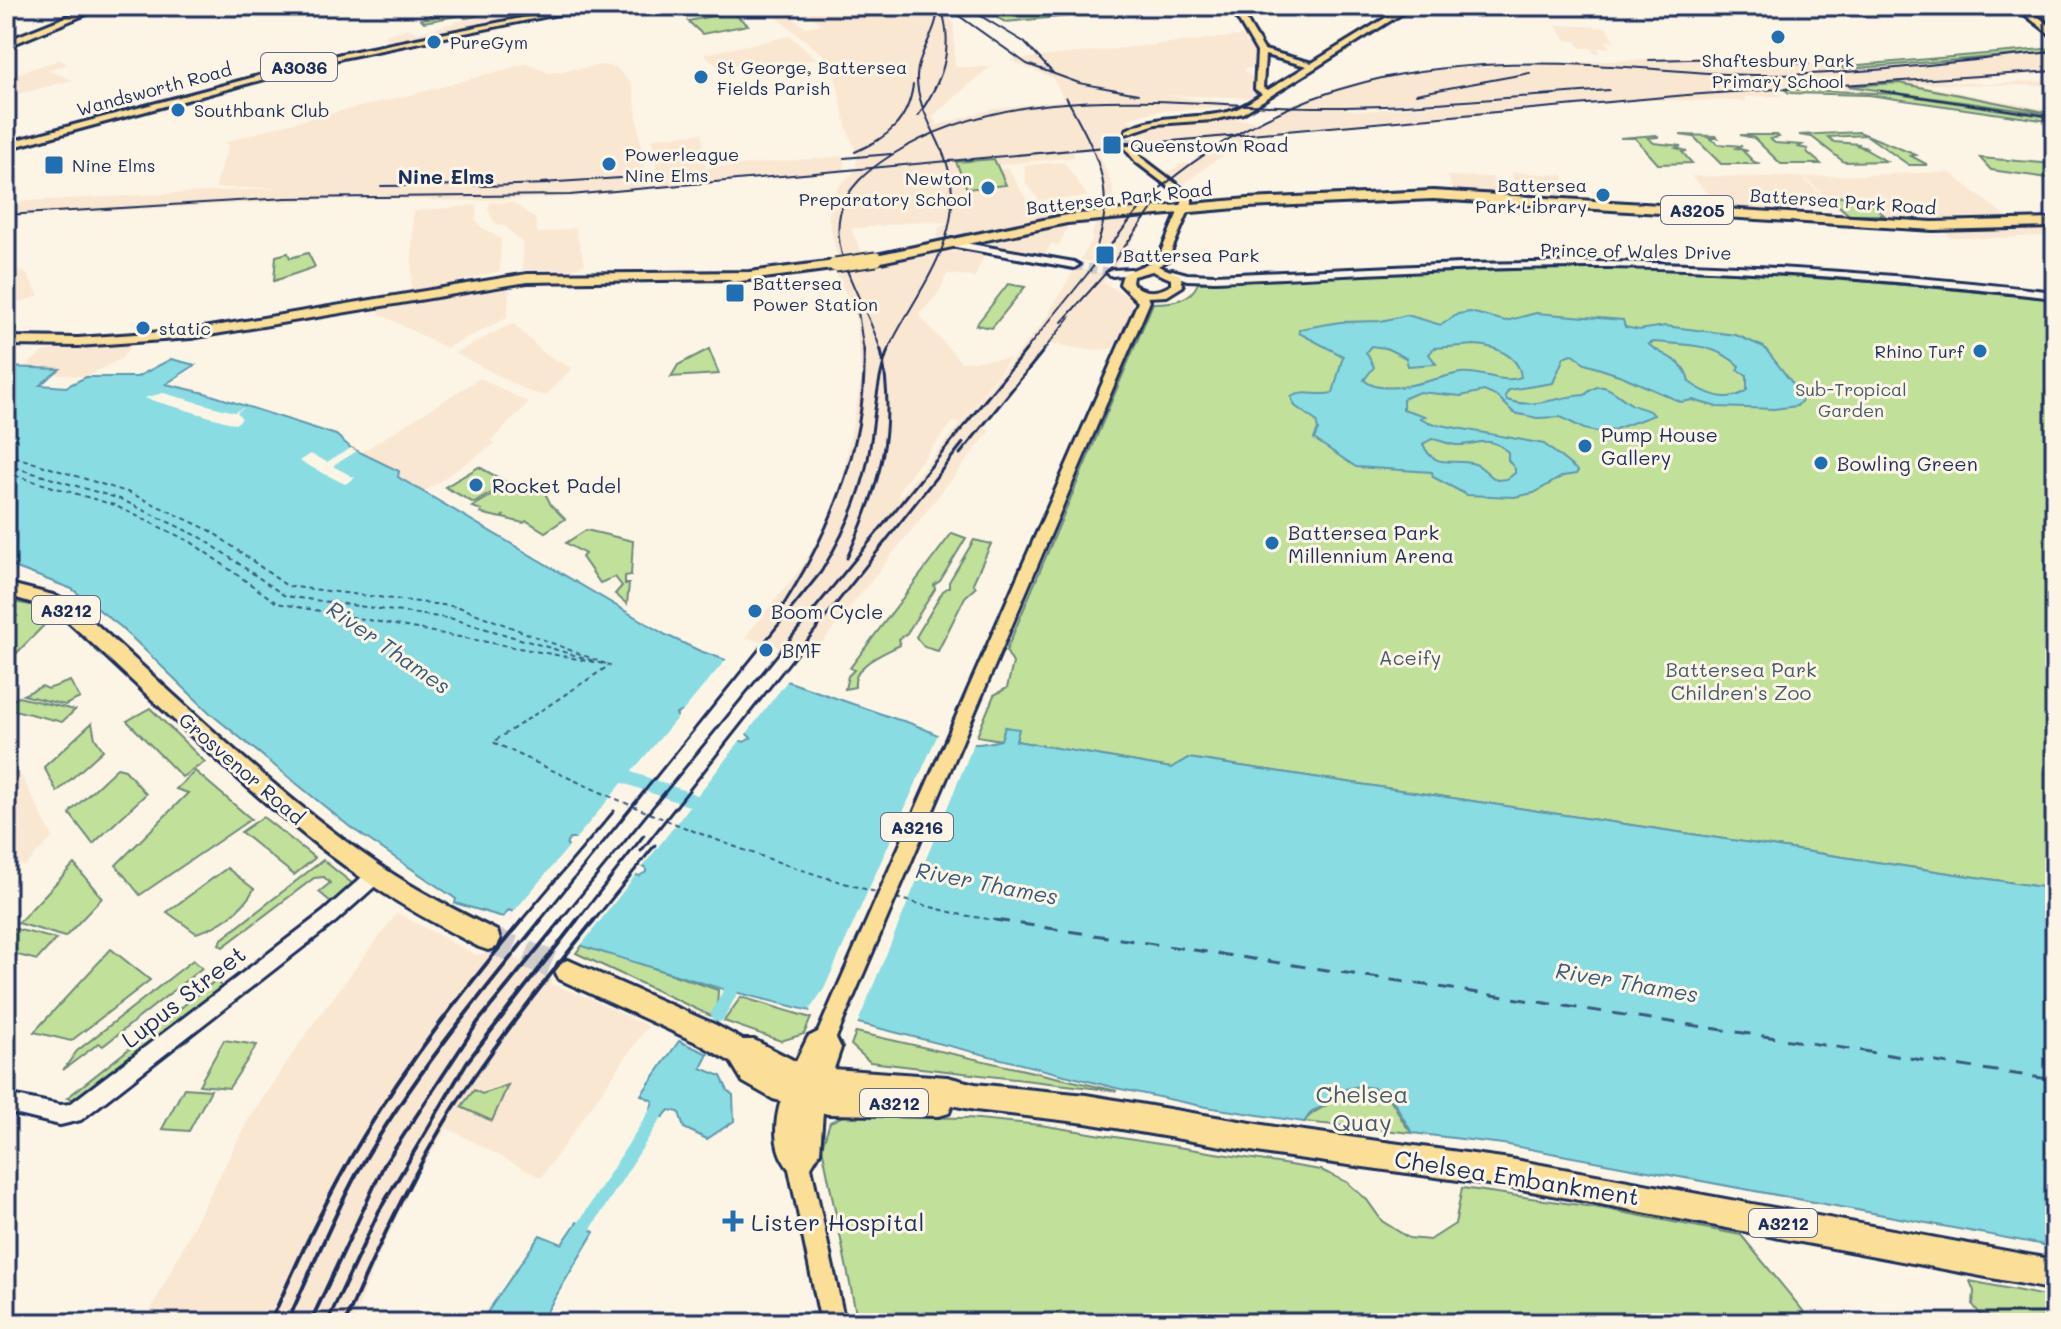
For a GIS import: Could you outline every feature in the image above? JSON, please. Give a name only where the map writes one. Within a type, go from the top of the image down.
[{"type":"highway","points":[[6,44],[101,6]]},
{"type":"highway","points":[[2019,6],[2055,35]]},
{"type":"highway","name":"Battersea Park Road","points":[[6,343],[149,337],[239,327],[401,303],[443,291],[522,279],[576,276],[722,279],[876,259],[1056,221],[1196,203],[1437,197],[1651,206],[1933,226],[2055,223]]},
{"type":"highway","name":"Grosvenor Road","points":[[6,589],[46,600],[70,612],[292,813],[430,911],[488,939]]},
{"type":"highway","name":"A3212","points":[[568,971],[707,1034],[740,1053],[754,1053],[806,1087]]},
{"type":"highway","name":"Chelsea Embankment","points":[[806,1087],[945,1103],[975,1097],[1086,1109],[1275,1141],[1523,1175],[2055,1275]]},
{"type":"main road","name":"Wandsworth Road","points":[[6,146],[354,53],[593,6]]},
{"type":"main road","points":[[1234,6],[1264,55],[1259,89],[1269,94]]},
{"type":"main road","points":[[1129,132],[1158,121],[1229,116],[1410,6]]},
{"type":"main road","points":[[1264,55],[1315,66]]},
{"type":"main road","points":[[1128,146],[1139,160],[1196,203],[1166,268]]},
{"type":"main road","points":[[1144,268],[1166,268],[1178,279],[1177,286],[1162,294],[1134,287],[1144,268]]},
{"type":"main road","name":"A3216","points":[[833,1323],[799,1164],[809,1152],[806,1087],[830,1048],[829,1031],[964,716],[1134,287]]},
{"type":"street","points":[[959,242],[1074,265]]},
{"type":"street","name":"Prince of Wales Drive","points":[[1166,268],[1190,278],[1215,278],[1492,266],[1642,266],[1814,273],[2055,295]]},
{"type":"street","name":"Prince of Wales Drive","points":[[1177,286],[1215,278]]},
{"type":"street","name":"Lupus Street","points":[[6,1103],[60,1115],[74,1113],[323,923],[376,875]]},
{"type":"shaded area","points":[[801,6],[967,6],[993,20],[987,22],[965,9],[950,17],[954,24],[955,67],[990,67],[933,116],[937,125],[994,109],[1064,100],[1053,78],[1009,60],[1248,35],[1246,42],[1257,54],[1257,67],[1244,69],[1255,81],[1255,98],[1161,95],[1242,104],[1237,107],[1159,111],[1127,119],[1137,124],[1122,133],[1121,147],[1097,149],[1113,186],[1113,212],[1026,222],[937,238],[939,227],[951,223],[924,221],[851,229],[864,257],[838,261],[828,216],[838,187],[856,170],[857,155],[846,126],[832,62],[771,13],[784,11],[805,27],[821,24]],"holes":[[[1090,149],[1102,174],[1104,205],[1034,212],[1008,168],[1000,169],[998,165],[1075,157],[1073,152]]]},
{"type":"shaded area","points":[[507,16],[508,20],[392,42],[384,35],[408,28],[418,33],[466,19]]},
{"type":"shaded area","points":[[1556,25],[1606,27],[1615,41],[1606,40],[1610,48],[1598,48],[1600,53],[1594,53],[1591,48],[1580,48],[1576,41],[1565,40]]},
{"type":"shaded area","points":[[790,36],[817,59],[766,69],[755,61],[720,68],[704,54]]},
{"type":"shaded area","points":[[2055,51],[2055,73],[1941,81],[1988,84],[2055,80],[2055,86],[1916,84],[2055,111],[2055,118],[1896,94],[1784,89],[1775,91],[1784,96],[1744,97],[1747,101],[1649,100],[1261,133],[1184,184],[1166,172],[1179,167],[1176,165],[1189,163],[1229,139],[1136,145],[1135,138],[1139,131],[1163,124],[1233,119],[1260,121],[1281,109],[1259,108],[1263,105],[1288,105],[1346,85],[1440,69],[1690,57],[1760,59],[1847,69]],"holes":[[[1899,83],[2043,112],[2044,113],[1852,86]],[[1567,95],[1363,111],[1339,108]]]},
{"type":"shaded area","points":[[59,60],[68,64],[48,70],[73,80],[6,97],[6,77]]},
{"type":"shaded area","points":[[528,63],[549,73],[603,65],[616,67],[633,85],[647,189],[572,197],[467,201],[354,198],[6,216],[6,202],[279,188],[215,188],[228,146],[226,142]]},
{"type":"shaded area","points":[[702,133],[705,168],[844,156],[844,172],[659,187],[652,138]]},
{"type":"shaded area","points":[[1064,162],[1088,197],[1039,200],[1026,184],[1024,165]]},
{"type":"shaded area","points":[[1512,172],[1563,175],[1568,199],[1453,192],[1448,176],[1492,177],[1494,183],[1514,184]]},
{"type":"shaded area","points":[[1949,172],[2013,222],[1961,223],[1847,216],[1804,177]]},
{"type":"shaded area","points":[[1691,176],[1801,177],[1825,198],[1780,198],[1791,214],[1723,208]]},
{"type":"shaded area","points":[[513,202],[535,219],[538,233],[575,228],[585,264],[573,269],[523,270],[522,243],[506,227],[495,223],[488,210],[490,203]]},
{"type":"shaded area","points":[[477,205],[476,219],[480,226],[501,239],[500,271],[411,293],[413,211]]},
{"type":"shaded area","points":[[1168,212],[1174,218],[1147,218],[1116,266],[1080,260],[1093,238],[1097,220],[1148,217],[1152,213]]},
{"type":"shaded area","points":[[1070,222],[1059,245],[1051,244],[1045,255],[986,243],[987,239]]},
{"type":"shaded area","points":[[2055,227],[2055,235],[2005,238],[1950,238],[1944,229]]},
{"type":"shaded area","points":[[945,251],[985,253],[975,277],[947,274],[938,294],[919,315],[961,362],[1011,358],[960,423],[953,422],[901,487],[898,499],[1044,321],[1075,268],[1109,274],[1103,283],[1132,298],[1133,307],[1113,349],[1090,350],[1050,344],[984,426],[990,431],[818,648],[813,647],[806,657],[745,637],[802,567],[823,529],[842,480],[861,379],[856,317],[835,270]]},
{"type":"shaded area","points":[[6,264],[27,274],[39,296],[6,306]]},
{"type":"shaded area","points":[[510,287],[507,318],[446,348],[378,313],[380,310]]},
{"type":"shaded area","points":[[513,323],[545,354],[572,368],[546,396],[530,392],[455,353]]},
{"type":"shaded area","points":[[133,344],[122,358],[86,377],[53,374],[58,368],[24,367],[44,351]]},
{"type":"shaded area","points":[[480,378],[530,401],[491,441],[496,443],[424,492],[398,477],[399,471],[360,453]]},
{"type":"shaded area","points":[[9,765],[22,777],[53,837],[25,866],[6,862],[6,768]]},
{"type":"shaded area","points":[[397,913],[476,955],[498,951],[516,959],[552,976],[551,984],[648,1026],[541,1178],[447,1128],[417,1175],[379,1255],[352,1323],[144,1323],[248,1120],[310,1028]]},
{"type":"green space","points":[[555,6],[530,9],[527,16],[508,20],[507,9],[424,22],[421,19],[433,17],[423,8]]},
{"type":"green space","points":[[976,6],[1082,6],[1092,14],[1005,22]]},
{"type":"green space","points":[[732,12],[748,25],[702,34],[688,21]]},
{"type":"green space","points":[[2055,48],[2055,51],[2040,53],[1847,69],[1836,67]]},
{"type":"green space","points":[[1899,83],[2055,114],[2055,115],[1848,86]]},
{"type":"green space","points":[[1784,89],[1896,94],[2055,118],[2055,122],[1869,95],[1789,93]]},
{"type":"green space","points":[[1859,132],[1916,155],[1911,156],[1928,165],[1909,165],[1866,135],[1828,137],[1834,142],[1860,144],[1856,145],[1868,148],[1863,148],[1886,161],[1844,162],[1812,137],[1799,135]]},
{"type":"green space","points":[[1680,135],[1716,136],[1718,138],[1709,138],[1718,144],[1742,146],[1736,148],[1748,151],[1742,150],[1754,162],[1761,164],[1721,164],[1694,137]]},
{"type":"green space","points":[[1740,135],[1777,135],[1779,137],[1770,139],[1775,143],[1802,145],[1798,147],[1808,149],[1807,152],[1821,164],[1781,164],[1754,138]]},
{"type":"green space","points":[[1658,137],[1648,138],[1654,143],[1681,146],[1676,148],[1687,151],[1682,152],[1692,163],[1658,164],[1635,138],[1620,138]]},
{"type":"green space","points":[[1980,158],[2055,164],[2055,179],[1991,170]]},
{"type":"green space","points":[[994,159],[1006,185],[967,189],[956,162]]},
{"type":"green space","points":[[1862,196],[1884,215],[1849,215],[1829,197]]},
{"type":"green space","points":[[288,253],[290,258],[308,253],[315,267],[274,281],[276,256]]},
{"type":"green space","name":"Battersea Park","points":[[1494,269],[1637,269],[1807,276],[2055,299],[2055,889],[1188,758],[1171,768],[1016,741],[1018,730],[1005,727],[1001,740],[977,736],[994,695],[1007,688],[1013,663],[1006,651],[1153,303],[1185,297],[1198,283]]},
{"type":"green space","points":[[1008,284],[1025,287],[992,328],[976,325]]},
{"type":"green space","points":[[709,349],[719,374],[671,377],[678,365]]},
{"type":"green space","name":"Rocket Padel","points":[[479,467],[508,483],[474,503],[445,487]]},
{"type":"green space","points":[[544,491],[551,505],[565,519],[545,532],[527,521],[523,523],[503,518],[504,515],[501,518],[480,513],[482,510],[472,507],[494,494]]},
{"type":"green space","points":[[586,530],[633,541],[631,575],[625,576],[625,584],[629,584],[627,604],[615,594],[622,586],[615,577],[600,583],[582,557],[585,554],[566,543]]},
{"type":"green space","points":[[952,533],[966,538],[907,633],[899,639],[900,645],[863,666],[855,679],[855,687],[845,689],[848,676],[854,670],[850,668]]},
{"type":"green space","points":[[974,540],[991,544],[973,583],[976,587],[965,597],[938,651],[924,647],[916,637],[943,591],[949,587]]},
{"type":"green space","points":[[6,601],[38,606],[52,617],[6,664],[6,626],[17,616],[6,614]]},
{"type":"green space","points":[[70,681],[80,698],[65,705],[23,695],[42,686],[48,689]]},
{"type":"green space","points":[[18,697],[75,710],[62,722],[6,708],[6,704]]},
{"type":"green space","points":[[150,708],[205,762],[182,777],[127,721]]},
{"type":"green space","points":[[92,723],[95,738],[103,750],[57,792],[44,767]]},
{"type":"green space","points":[[117,768],[125,770],[146,794],[93,844],[70,814]]},
{"type":"green space","points":[[195,771],[251,819],[140,895],[116,865],[188,793],[176,789]]},
{"type":"green space","points":[[263,817],[315,858],[294,875],[241,832]]},
{"type":"green space","points":[[323,860],[353,884],[331,902],[319,892],[330,883],[324,877],[314,878],[223,947],[219,944],[222,939]]},
{"type":"green space","points":[[74,864],[102,898],[65,937],[18,923]]},
{"type":"green space","points":[[227,868],[254,889],[229,917],[196,933],[167,912]]},
{"type":"green space","points":[[12,928],[56,939],[37,960],[6,952],[6,934]]},
{"type":"green space","points":[[583,944],[718,990],[717,1008],[711,1016],[576,953]]},
{"type":"green space","points":[[111,949],[150,980],[71,1041],[34,1032]]},
{"type":"green space","points":[[193,960],[202,968],[103,1046],[99,1043],[63,1070],[77,1051]]},
{"type":"green space","points":[[216,980],[223,989],[83,1101],[67,1098]]},
{"type":"green space","points":[[741,997],[811,1018],[804,1034],[781,1041],[724,1021]]},
{"type":"green space","points":[[856,1032],[1117,1091],[870,1062],[851,1045]]},
{"type":"green space","points":[[224,1040],[257,1045],[229,1088],[199,1085]]},
{"type":"green space","points":[[508,1085],[492,1121],[461,1107],[474,1090],[482,1094]]},
{"type":"green space","name":"Chelsea Quay","points":[[1359,1086],[1388,1098],[1412,1133],[1304,1122],[1340,1091]]},
{"type":"green space","points":[[184,1088],[211,1090],[189,1131],[162,1129]]},
{"type":"green space","points":[[843,1116],[968,1118],[1040,1125],[1321,1170],[1347,1182],[1367,1200],[1382,1221],[1409,1238],[1430,1240],[1455,1224],[1462,1188],[1600,1208],[1741,1235],[1813,1323],[858,1323],[822,1147],[830,1122]]},
{"type":"green space","points":[[1970,1281],[2045,1296],[2052,1314],[2029,1323],[1987,1323],[1973,1305],[1974,1291]]},
{"type":"water","points":[[1470,312],[1506,321],[1536,313],[1623,320],[1625,327],[1639,330],[1665,326],[1736,335],[1764,347],[1804,398],[1797,406],[1774,409],[1717,407],[1693,400],[1681,402],[1622,376],[1585,364],[1572,354],[1564,357],[1553,383],[1509,390],[1505,396],[1507,400],[1536,403],[1585,395],[1597,387],[1603,387],[1654,415],[1613,430],[1597,432],[1561,417],[1537,418],[1514,413],[1498,397],[1484,391],[1461,396],[1419,392],[1403,399],[1403,409],[1425,416],[1420,418],[1430,423],[1544,444],[1578,471],[1534,493],[1514,497],[1467,495],[1433,477],[1432,472],[1356,467],[1314,439],[1318,430],[1316,421],[1295,406],[1291,397],[1333,393],[1343,356],[1299,333],[1299,329],[1340,322],[1381,321],[1407,315],[1441,325],[1458,314]],"holes":[[[1648,344],[1689,345],[1720,353],[1730,358],[1739,366],[1737,370],[1747,375],[1747,390],[1725,397],[1703,390],[1689,382],[1679,363]],[[1371,346],[1386,348],[1406,358],[1408,366],[1436,364],[1429,354],[1434,348],[1490,347],[1511,357],[1521,377],[1507,379],[1460,373],[1397,387],[1373,385],[1364,380],[1374,367],[1366,352]],[[1432,439],[1455,445],[1495,443],[1508,452],[1508,460],[1515,473],[1507,479],[1497,480],[1475,464],[1433,458],[1423,444]]]},
{"type":"water","points":[[171,359],[195,365],[166,384],[205,393],[336,435],[351,448],[399,471],[398,477],[666,635],[700,651],[911,723],[957,742],[983,744],[1001,740],[1005,727],[1019,729],[1016,741],[1171,768],[1188,758],[2055,889],[2055,1247],[1503,1144],[1412,1133],[1393,1100],[1374,1088],[1359,1086],[1338,1091],[1327,1105],[1312,1111],[1304,1122],[1206,1107],[1116,1088],[719,988],[585,947],[509,910],[503,917],[455,903],[456,899],[350,827],[211,714],[121,627],[72,589],[6,564],[6,367],[60,369],[40,385],[66,387],[86,377],[137,377]],"holes":[[[684,711],[746,733],[751,738],[744,742],[678,718],[676,714]],[[628,772],[697,797],[700,804],[693,805],[624,776]],[[570,839],[576,839],[646,868],[646,872],[639,876],[566,844]]]},
{"type":"water","points":[[679,1041],[708,1054],[701,1068],[721,1076],[733,1095],[734,1121],[707,1139],[684,1128],[679,1112],[669,1110],[663,1117],[654,1118],[650,1112],[653,1101],[641,1095]]},
{"type":"water","points":[[577,1222],[594,1232],[540,1323],[480,1323],[540,1235],[562,1244]]},
{"type":"pier","points":[[163,393],[234,412],[248,406],[237,412],[242,419],[235,424],[144,398]]},
{"type":"pier","points":[[351,448],[357,451],[333,466],[355,478],[345,484],[299,461],[310,454],[327,462]]},
{"type":"pier","points":[[729,656],[791,676],[744,737],[681,715],[743,737],[694,800],[629,776],[694,801],[640,870],[572,843]]},
{"type":"pier","points":[[938,734],[975,741],[856,1027],[811,1014],[810,1009],[824,989]]},
{"type":"pier","points":[[571,844],[638,872],[579,948],[511,915]]},
{"type":"waterway","name":"River Thames","points":[[606,770],[720,810]]},
{"type":"waterway","points":[[718,1015],[736,981]]},
{"type":"waterway","points":[[584,1227],[660,1107]]},
{"type":"ferry route","points":[[6,454],[130,493],[211,531],[287,586],[459,607],[606,664]]},
{"type":"ferry route","points":[[6,465],[120,499],[202,538],[285,596],[453,619],[594,661]]},
{"type":"ferry route","points":[[6,473],[114,505],[191,542],[277,603],[610,665],[493,742],[587,786],[730,845],[879,893]]},
{"type":"ferry route","points":[[896,898],[962,915],[1007,922]]},
{"type":"ferry route","points":[[995,920],[2055,1080]]},
{"type":"tunnel","points":[[1128,146],[1129,132]]},
{"type":"tunnel","points":[[1074,265],[1112,273]]},
{"type":"tunnel","points":[[488,939],[568,971]]},
{"type":"railway","points":[[923,108],[918,88],[918,67],[935,24],[938,6]]},
{"type":"railway","points":[[945,6],[1027,64],[1079,83],[1138,94]]},
{"type":"railway","points":[[964,6],[1024,42],[1053,73]]},
{"type":"railway","points":[[923,108],[944,66],[947,39],[942,10]]},
{"type":"railway","points":[[1293,106],[1364,82],[1473,65],[1590,65],[1791,75],[1867,71],[2055,52]]},
{"type":"railway","points":[[1649,60],[1727,58],[1809,64]]},
{"type":"railway","points":[[1235,135],[1687,95],[2055,71]]},
{"type":"railway","points":[[1416,94],[1530,73]]},
{"type":"railway","points":[[855,152],[877,141],[901,119],[913,85]]},
{"type":"railway","points":[[1541,95],[1609,90]]},
{"type":"railway","points":[[1881,91],[2055,117]]},
{"type":"railway","points":[[1293,106],[1345,107],[1551,95]]},
{"type":"railway","points":[[1066,97],[1069,103]]},
{"type":"railway","points":[[1069,103],[1152,101],[1293,106]]},
{"type":"railway","points":[[934,133],[990,114],[1069,103]]},
{"type":"railway","points":[[1069,103],[1092,148]]},
{"type":"railway","points":[[1235,135],[1293,106]]},
{"type":"railway","points":[[918,116],[923,108]]},
{"type":"railway","points":[[923,108],[934,133]]},
{"type":"railway","points":[[874,168],[890,156],[934,133]]},
{"type":"railway","points":[[934,133],[946,161]]},
{"type":"railway","points":[[1024,352],[1147,201],[1212,149],[1235,135]]},
{"type":"railway","points":[[1092,148],[1235,135]]},
{"type":"railway","points":[[946,161],[1092,148]]},
{"type":"railway","points":[[1092,148],[1101,172],[1105,210],[1094,253]]},
{"type":"railway","points":[[844,158],[891,154]]},
{"type":"railway","points":[[874,168],[946,161]]},
{"type":"railway","points":[[888,350],[925,285],[945,239],[951,215],[952,190],[946,161]]},
{"type":"railway","points":[[6,215],[286,198],[570,195],[874,168]]},
{"type":"railway","points":[[874,168],[847,196],[840,214],[838,232],[846,267],[881,352]]},
{"type":"railway","points":[[541,183],[621,178]]},
{"type":"railway","points":[[482,186],[550,184]]},
{"type":"railway","points":[[381,186],[493,185]]},
{"type":"railway","points":[[1062,322],[1104,275],[1154,206]]},
{"type":"railway","points":[[858,312],[864,352]]},
{"type":"railway","points":[[1042,352],[1070,317]]},
{"type":"railway","points":[[881,350],[883,366]]},
{"type":"railway","points":[[883,366],[888,350]]},
{"type":"railway","points":[[559,922],[1026,350]]},
{"type":"railway","points":[[960,454],[1044,350]]},
{"type":"railway","points":[[777,615],[813,554],[852,456],[859,422],[864,352]]},
{"type":"railway","points":[[539,922],[821,572],[843,531],[860,488],[868,459],[883,366]]},
{"type":"railway","points":[[847,558],[868,506],[882,457],[887,406],[883,366]]},
{"type":"railway","points":[[641,851],[963,443]]},
{"type":"railway","points":[[520,922],[614,811]]},
{"type":"railway","points":[[576,922],[644,835]]},
{"type":"railway","points":[[593,922],[655,845]]},
{"type":"railway","points":[[270,1323],[325,1205],[381,1108],[438,1026],[522,920]]},
{"type":"railway","points":[[287,1323],[338,1210],[377,1139],[444,1043],[541,920]]},
{"type":"railway","points":[[310,1323],[384,1165],[478,1022],[561,920]]},
{"type":"railway","points":[[327,1323],[379,1211],[467,1062],[577,920]]},
{"type":"railway","points":[[345,1323],[400,1204],[447,1118],[480,1068],[594,920]]},
{"type":"place","name":"Shaftesbury Park Primary School","points":[[1778,37]]},
{"type":"place","name":"PureGym","points":[[434,42]]},
{"type":"place","name":"St George, Battersea Fields Parish","points":[[701,77]]},
{"type":"place","name":"Southbank Club","points":[[178,110]]},
{"type":"place","name":"Queenstown Road","points":[[1112,145]]},
{"type":"place","name":"Powerleague Nine Elms","points":[[609,164]]},
{"type":"place","name":"Nine Elms","points":[[54,165]]},
{"type":"place","name":"Newton Preparatory School","points":[[988,188]]},
{"type":"place","name":"Battersea Park Library","points":[[1603,195]]},
{"type":"place","name":"Battersea Park","points":[[1105,255]]},
{"type":"place","name":"Battersea Power Station","points":[[735,293]]},
{"type":"place","name":"static","points":[[143,328]]},
{"type":"place","name":"Rhino Turf","points":[[1980,351]]},
{"type":"place","name":"Pump House Gallery","points":[[1585,446]]},
{"type":"place","name":"Bowling Green","points":[[1821,463]]},
{"type":"place","name":"Rocket Padel","points":[[476,485]]},
{"type":"place","name":"Battersea Park Millennium Arena","points":[[1272,543]]},
{"type":"place","name":"Boom Cycle","points":[[755,611]]},
{"type":"place","name":"BMF","points":[[766,650]]},
{"type":"place","name":"Lister Hospital","points":[[733,1221]]},
{"type":"district","name":"Nine Elms","points":[[446,176]]},
{"type":"park label","name":"Sub-Tropical Garden","points":[[1851,399]]},
{"type":"park label","name":"Aceify","points":[[1410,657]]},
{"type":"park label","name":"Battersea Park Children's Zoo","points":[[1741,680]]}]
